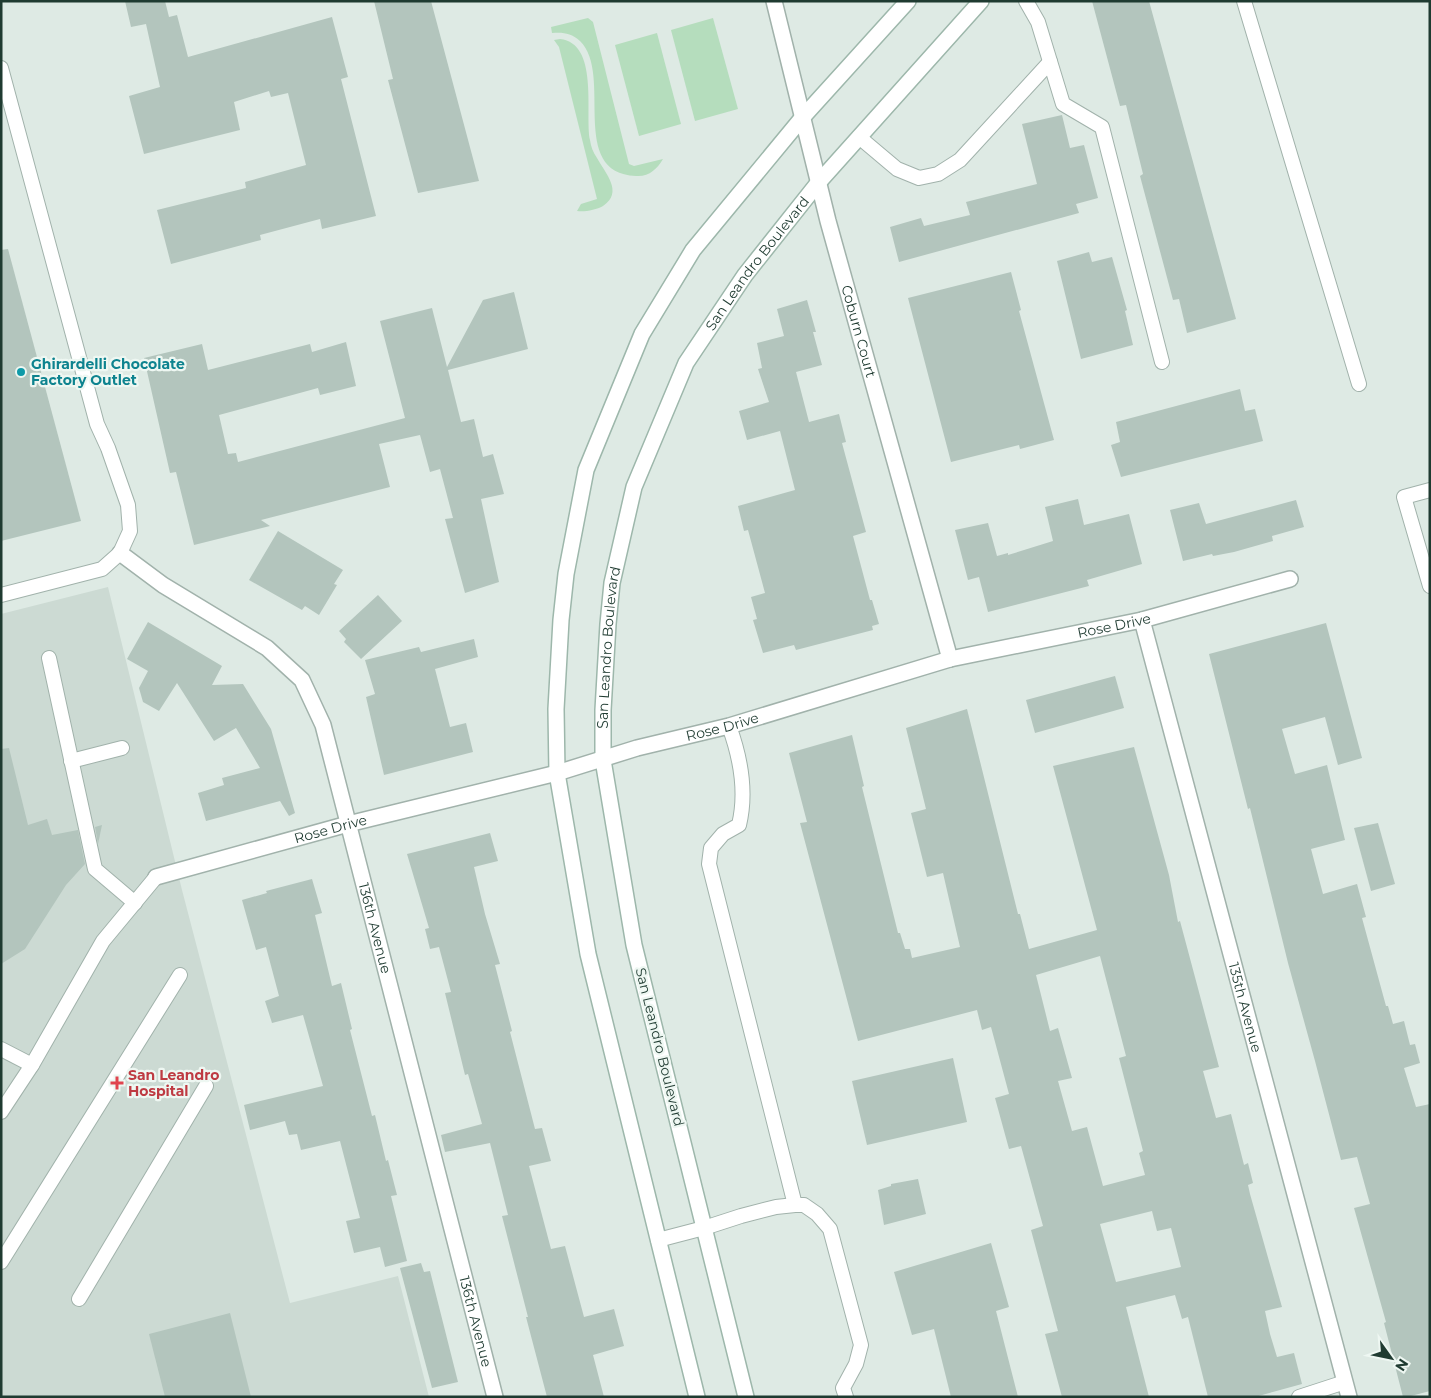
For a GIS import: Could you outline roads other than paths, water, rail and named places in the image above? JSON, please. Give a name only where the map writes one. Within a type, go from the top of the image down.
[{"type":"street","name":"Coburn Court","points":[[774,1],[818,183],[950,659]]},
{"type":"street","points":[[697,1397],[588,954],[557,774],[556,708],[561,620],[566,574],[586,470],[642,334],[694,250],[802,118],[908,1]]},
{"type":"street","name":"San Leandro Boulevard","points":[[746,1397],[634,944],[603,760],[603,710],[612,583],[634,487],[686,363],[745,275],[818,183],[981,1]]},
{"type":"street","name":"136th Avenue","points":[[120,553],[162,585],[267,648],[302,680],[323,725],[495,1397]]},
{"type":"street","name":"Rose Drive","points":[[156,877],[348,824],[557,774],[637,748],[729,726],[950,659],[1142,620],[1290,579]]},
{"type":"street","name":"135th Avenue","points":[[1142,620],[1349,1397]]},
{"type":"lane","points":[[1026,1],[1038,22],[1063,104],[1102,127],[1162,362]]},
{"type":"lane","points":[[1244,1],[1359,384]]},
{"type":"lane","points":[[860,137],[897,169],[919,178],[938,174],[960,160],[1050,62]]},
{"type":"lane","points":[[1,68],[96,424],[108,448],[128,505],[130,531],[120,553],[102,569],[1,595]]},
{"type":"lane","points":[[1430,490],[1404,497],[1430,586]]},
{"type":"lane","points":[[49,658],[95,869],[135,903]]},
{"type":"lane","points":[[729,726],[738,750],[744,807],[739,824],[723,834],[711,848],[709,864],[795,1205]]},
{"type":"lane","points":[[71,761],[122,748]]},
{"type":"lane","points":[[1,1112],[32,1064],[104,941],[156,877]]},
{"type":"lane","points":[[1,1262],[180,975]]},
{"type":"lane","points":[[1,1049],[32,1064]]},
{"type":"lane","points":[[79,1299],[206,1086]]},
{"type":"lane","points":[[658,1240],[776,1207],[804,1205],[817,1214],[830,1229],[861,1345],[856,1364],[843,1388],[846,1397]]},
{"type":"lane","points":[[1299,1397],[1345,1382]]},
{"type":"place","name":"Ghirardelli Chocolate Factory Outlet","points":[[21,372]]},
{"type":"place","name":"San Leandro Hospital","points":[[117,1083]]}]
